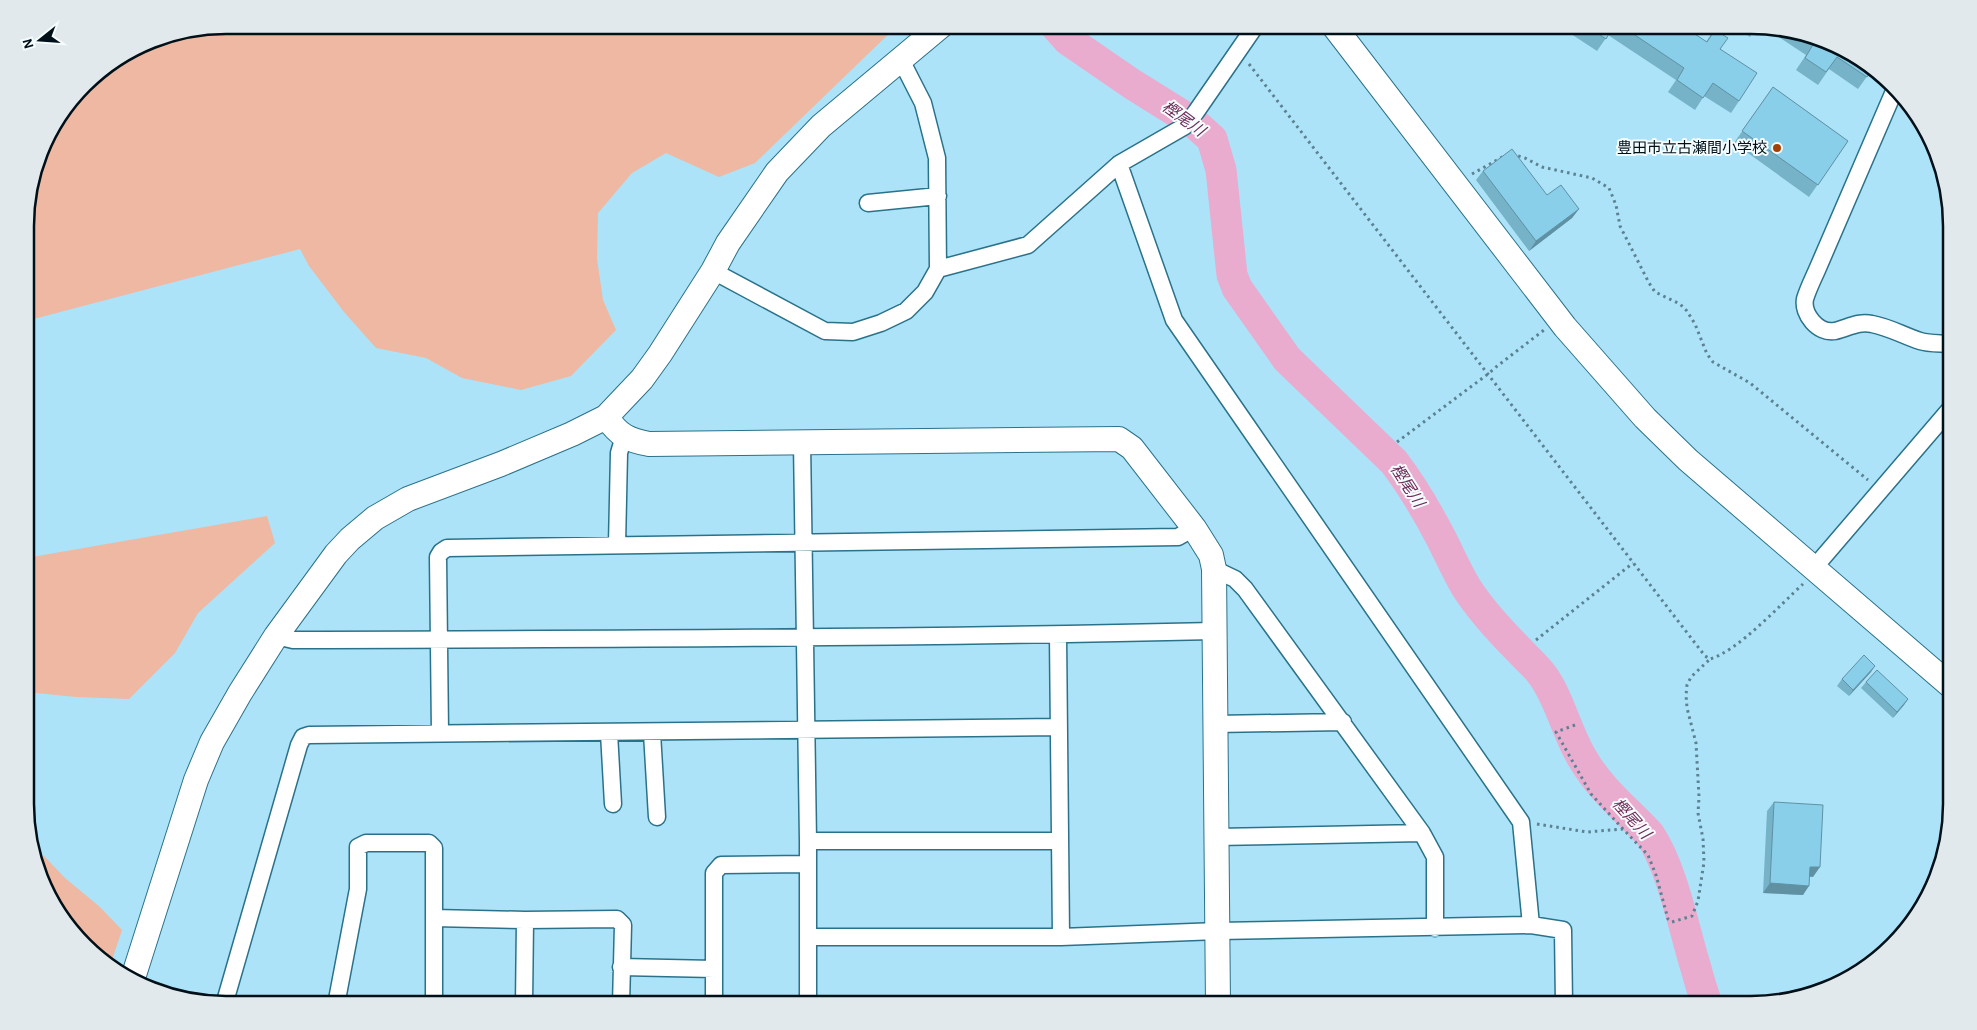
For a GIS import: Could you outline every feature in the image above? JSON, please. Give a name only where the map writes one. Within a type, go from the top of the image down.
[{"type":"street","points":[[135,973],[196,780],[212,742],[276,636],[336,554],[350,539],[375,518],[408,499],[501,464],[572,434],[606,417],[642,379],[713,271],[728,242],[777,172],[821,126],[931,34]]},
{"type":"street","points":[[938,269],[1028,245],[1119,164],[1185,126],[1250,34]]},
{"type":"street","points":[[1340,34],[1559,319],[1613,383],[1674,446],[1812,569],[1943,679]]},
{"type":"street","points":[[713,271],[824,331],[853,332],[881,324],[906,311],[925,292],[938,269],[937,158],[923,103],[900,58]]},
{"type":"street","points":[[1893,96],[1814,277],[1805,300],[1806,308],[1817,328],[1826,331],[1834,331],[1854,324],[1874,324],[1921,342],[1943,343]]},
{"type":"street","points":[[1119,164],[1174,320],[1521,822],[1531,925]]},
{"type":"street","points":[[868,203],[938,196]]},
{"type":"street","points":[[606,417],[616,431],[624,436],[649,444],[1119,439],[1132,448],[1145,462],[1194,528],[1211,555],[1214,569],[1218,996]]},
{"type":"street","points":[[1812,569],[1943,417]]},
{"type":"street","points":[[617,546],[620,453],[624,436]]},
{"type":"street","points":[[802,442],[808,841],[808,996]]},
{"type":"street","points":[[440,733],[438,557],[447,548],[1178,537],[1194,528]]},
{"type":"street","points":[[1214,569],[1235,579],[1245,589],[1422,833],[1435,857],[1436,928]]},
{"type":"street","points":[[276,636],[293,640],[1058,635],[1214,631]]},
{"type":"street","points":[[1058,635],[1061,937]]},
{"type":"street","points":[[1215,724],[1343,722]]},
{"type":"street","points":[[226,996],[296,754],[303,737],[310,735],[440,733],[652,733],[1058,727]]},
{"type":"street","points":[[609,733],[612,804]]},
{"type":"street","points":[[652,733],[657,817]]},
{"type":"street","points":[[1216,837],[1422,833]]},
{"type":"street","points":[[808,841],[1060,841]]},
{"type":"street","points":[[338,996],[358,890],[358,847],[366,843],[429,843],[434,848],[434,996]]},
{"type":"street","points":[[714,996],[714,873],[721,865],[807,864]]},
{"type":"street","points":[[434,918],[617,920],[623,926],[621,996]]},
{"type":"street","points":[[524,920],[524,996]]},
{"type":"street","points":[[808,937],[1061,937],[1218,931],[1531,925],[1563,930],[1564,996]]},
{"type":"street","points":[[621,967],[714,969]]},
{"type":"path","points":[[1239,49],[1633,563],[1705,656],[1710,659]]},
{"type":"path","points":[[1455,185],[1500,157],[1510,154],[1525,158],[1542,167],[1592,178],[1604,183],[1612,193],[1620,226],[1649,283],[1655,292],[1680,304],[1687,311],[1695,324],[1707,354],[1713,362],[1750,384],[1880,490]]},
{"type":"path","points":[[1397,442],[1559,319]]},
{"type":"path","points":[[1536,640],[1633,563]]},
{"type":"path","points":[[1574,725],[1556,732],[1591,794],[1622,829],[1648,854],[1668,919],[1672,922],[1692,916],[1698,901],[1704,862],[1703,839],[1698,813],[1696,743],[1687,708],[1687,685],[1691,676],[1710,659],[1719,657],[1734,647],[1804,583],[1812,569]]},
{"type":"path","points":[[1521,822],[1587,832],[1622,829]]},
{"type":"shaded area","points":[[214,34],[889,34],[755,163],[719,177],[666,153],[632,173],[598,213],[597,259],[603,300],[616,330],[571,376],[521,390],[462,378],[426,358],[376,348],[344,312],[309,266],[300,249],[34,319],[35,201],[40,176],[48,153],[66,119],[90,90],[119,66],[164,44],[189,37]]},
{"type":"shaded area","points":[[267,516],[275,543],[198,613],[175,653],[129,699],[34,693],[34,557]]},
{"type":"shaded area","points":[[40,855],[44,856],[65,878],[100,907],[122,930],[112,959],[90,940],[66,911],[48,877]]},
{"type":"building","points":[[1598,34],[1609,34],[1606,39]]},
{"type":"building","points":[[1633,34],[1695,34],[1707,42],[1712,34],[1724,34],[1728,38],[1720,49],[1757,73],[1739,101],[1713,83],[1703,98],[1677,80],[1684,68]]},
{"type":"building","points":[[1813,44],[1858,66],[1869,75],[1867,77],[1837,57],[1826,72],[1805,58]]},
{"type":"building","points":[[1773,87],[1848,141],[1818,185],[1742,131]]},
{"type":"building","points":[[1512,149],[1547,195],[1561,185],[1579,209],[1536,241],[1483,171]]},
{"type":"building","points":[[1864,655],[1875,666],[1853,690],[1842,679]]},
{"type":"building","points":[[1877,670],[1908,699],[1897,712],[1866,682]]},
{"type":"building","points":[[1774,802],[1823,805],[1820,867],[1810,867],[1809,886],[1770,883]]},
{"type":"waterway","name":"樫尾川","points":[[1063,34],[1068,40],[1132,84],[1193,122],[1212,139],[1221,170],[1232,275],[1237,288],[1287,359],[1394,462],[1426,510],[1472,596],[1484,613],[1543,676],[1555,696],[1578,751],[1591,771],[1606,791],[1650,835],[1658,848],[1671,880],[1704,996]]},
{"type":"place","name":"豊田市立古瀬間小学校","points":[[1777,148]]}]
